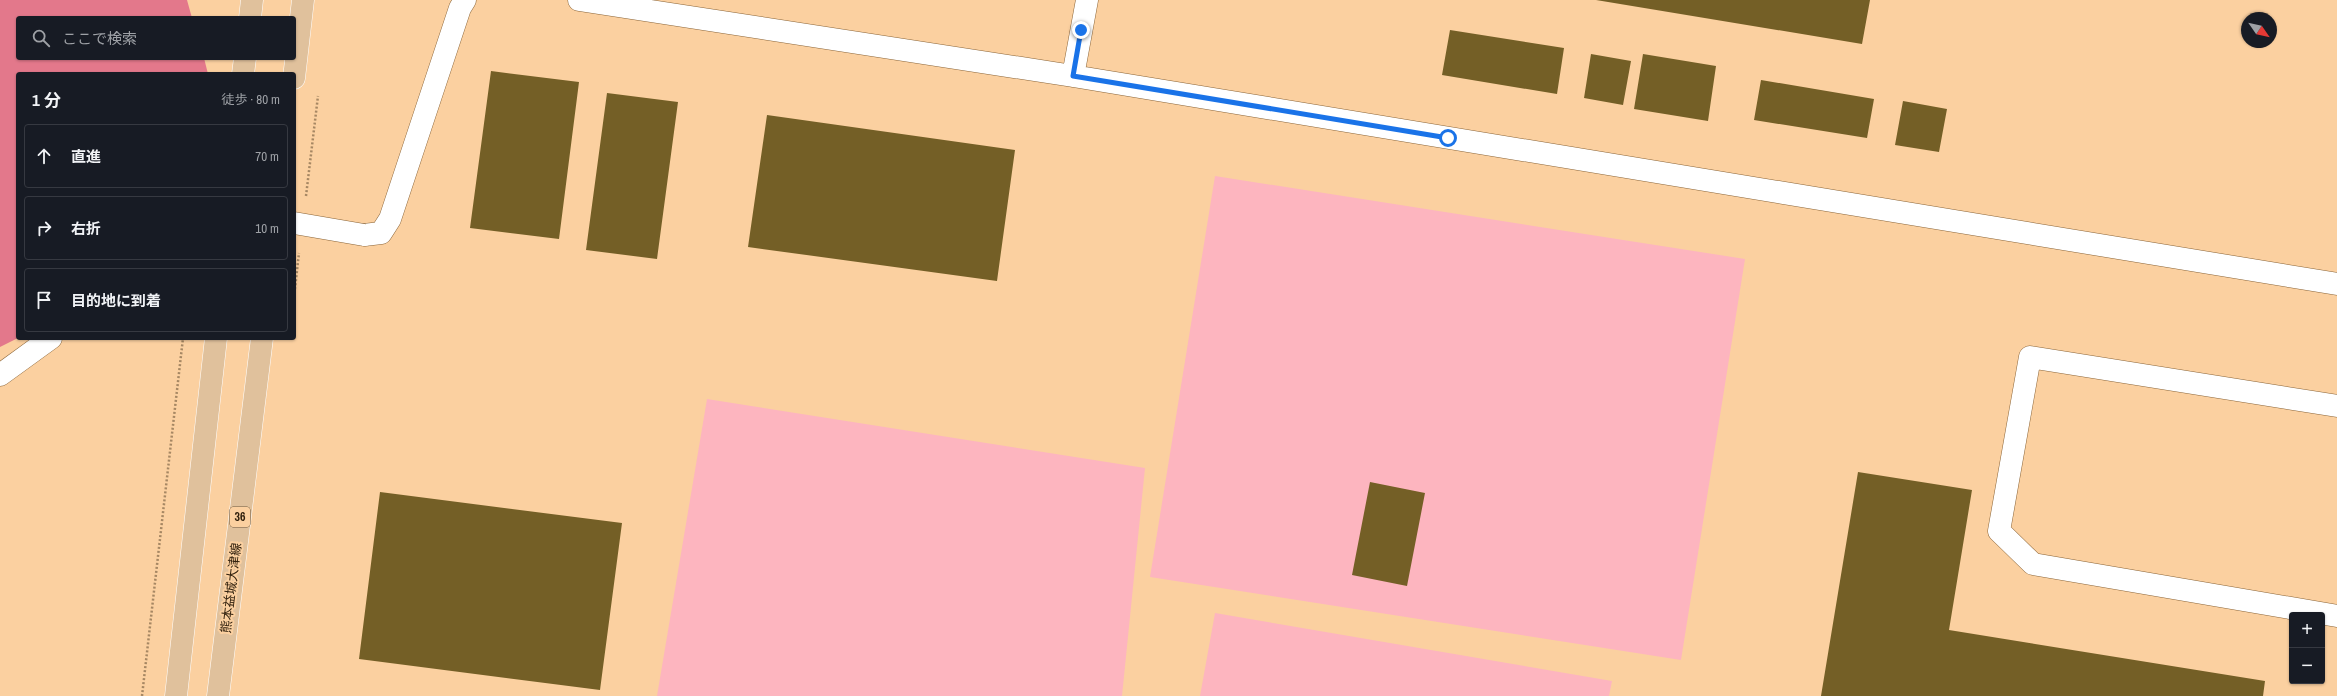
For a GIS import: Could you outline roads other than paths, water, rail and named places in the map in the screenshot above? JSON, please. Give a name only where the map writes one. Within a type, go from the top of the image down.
[{"type":"main road","points":[[250,16],[252,0]]},
{"type":"main road","points":[[295,72],[303,0]]},
{"type":"main road","points":[[243,72],[245,60]]},
{"type":"main road","points":[[176,696],[216,340]]},
{"type":"main road","name":"熊本益城大津線","points":[[218,696],[262,340]]},
{"type":"street","points":[[296,223],[364,235],[381,233],[390,219],[460,8],[465,0]]},
{"type":"street","points":[[579,0],[1073,76],[2337,284]]},
{"type":"street","points":[[1073,76],[1087,0]]},
{"type":"street","points":[[0,375],[48,340]]},
{"type":"street","points":[[2337,406],[2030,357],[1999,531],[2033,564],[2337,616]]}]
